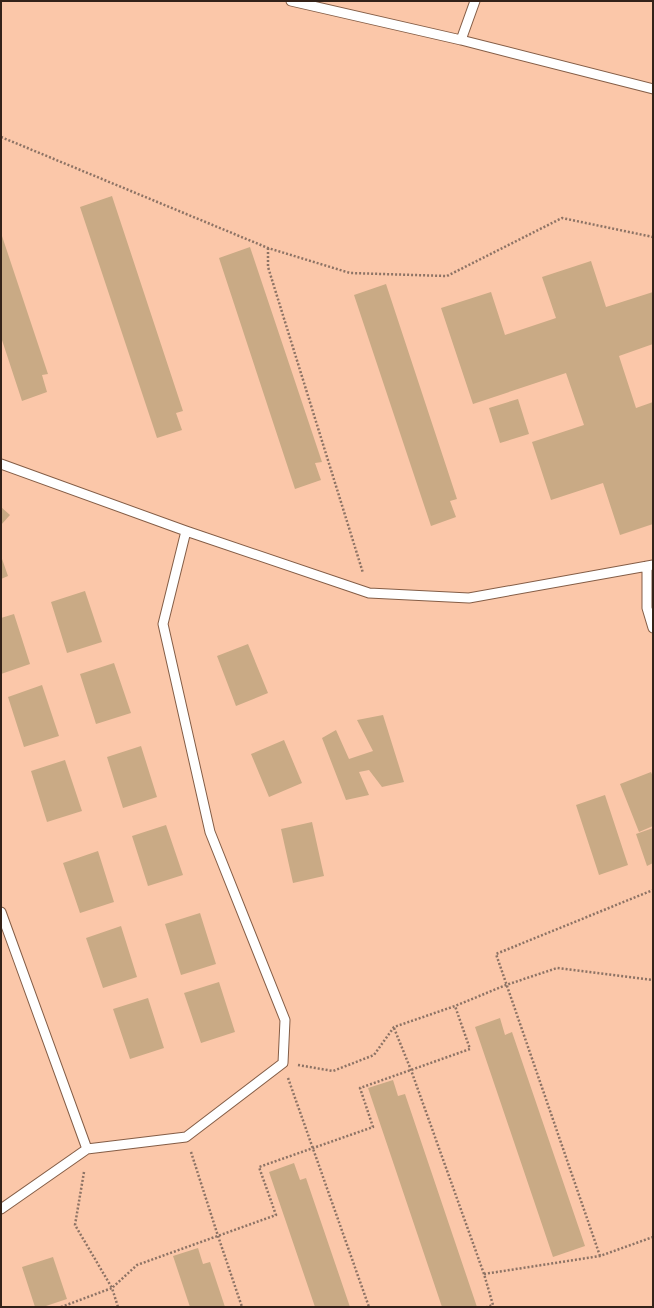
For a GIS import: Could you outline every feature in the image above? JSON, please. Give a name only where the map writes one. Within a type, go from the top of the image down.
[{"type":"lane","points":[[291,1],[461,40],[653,89]]},
{"type":"lane","points":[[461,40],[475,1]]},
{"type":"lane","points":[[1,464],[186,531],[369,593],[470,598],[650,566],[647,608],[653,628]]},
{"type":"lane","points":[[1,1209],[87,1149],[186,1137],[283,1063],[285,1020],[210,832],[163,624],[186,531]]},
{"type":"lane","points":[[1,912],[87,1149]]},
{"type":"path","points":[[1,137],[268,248],[350,273],[447,276],[562,218],[653,237]]},
{"type":"path","points":[[268,248],[268,267],[369,593]]},
{"type":"path","points":[[600,1256],[496,954],[653,890]]},
{"type":"path","points":[[369,1307],[283,1063],[333,1071],[374,1055],[394,1027],[455,1006],[506,985],[557,968],[653,980]]},
{"type":"path","points":[[61,1307],[112,1288],[137,1265],[276,1216],[259,1167],[373,1127],[360,1088],[470,1049],[455,1006]]},
{"type":"path","points":[[394,1027],[411,1070],[484,1274],[493,1305],[487,1307]]},
{"type":"path","points":[[186,1137],[242,1307]]},
{"type":"path","points":[[87,1149],[75,1225],[112,1288],[118,1307]]},
{"type":"path","points":[[484,1274],[600,1256],[653,1237]]},
{"type":"shaded area","points":[[1,1],[653,1],[653,1307],[1,1307]]},
{"type":"building","points":[[112,196],[183,411],[176,413],[182,430],[157,438],[80,207]]},
{"type":"building","points":[[1,233],[48,374],[42,375],[47,392],[22,401],[1,337]]},
{"type":"building","points":[[250,247],[322,462],[315,463],[321,480],[295,489],[219,258]]},
{"type":"building","points":[[591,261],[606,307],[653,292],[653,344],[619,356],[636,408],[653,402],[653,524],[620,535],[603,483],[551,500],[532,442],[584,425],[566,373],[473,404],[441,308],[491,292],[505,335],[556,318],[542,277]]},
{"type":"building","points":[[386,284],[457,499],[450,501],[456,517],[431,526],[354,295]]},
{"type":"building","points":[[518,399],[529,434],[500,443],[489,408]]},
{"type":"building","points":[[1,507],[10,515],[1,525]]},
{"type":"building","points":[[1,556],[8,576],[1,579]]},
{"type":"building","points":[[85,591],[102,642],[67,653],[51,602]]},
{"type":"building","points":[[14,614],[30,664],[1,674],[1,618]]},
{"type":"building","points":[[248,644],[268,693],[236,706],[217,656]]},
{"type":"building","points":[[114,663],[131,713],[96,724],[80,674]]},
{"type":"building","points":[[42,685],[59,736],[24,747],[8,697]]},
{"type":"building","points":[[383,715],[404,782],[382,787],[369,770],[359,772],[369,795],[346,800],[322,738],[336,730],[349,759],[373,751],[357,720]]},
{"type":"building","points":[[284,740],[302,783],[269,797],[251,754]]},
{"type":"building","points":[[141,746],[157,797],[123,808],[107,757]]},
{"type":"building","points":[[65,760],[82,811],[47,822],[31,771]]},
{"type":"building","points":[[651,772],[653,777],[653,826],[639,832],[620,784]]},
{"type":"building","points":[[605,795],[628,865],[599,875],[576,805]]},
{"type":"building","points":[[312,822],[324,876],[293,883],[281,829]]},
{"type":"building","points":[[166,825],[183,875],[148,886],[132,836]]},
{"type":"building","points":[[653,828],[653,863],[647,866],[636,834]]},
{"type":"building","points":[[98,851],[114,902],[80,913],[63,863]]},
{"type":"building","points":[[200,913],[216,964],[181,975],[165,924]]},
{"type":"building","points":[[121,926],[137,977],[103,988],[86,938]]},
{"type":"building","points":[[219,982],[235,1032],[201,1043],[184,993]]},
{"type":"building","points":[[148,998],[164,1048],[130,1059],[113,1009]]},
{"type":"building","points":[[500,1018],[505,1035],[512,1032],[585,1246],[553,1257],[475,1027]]},
{"type":"building","points":[[393,1080],[398,1096],[405,1094],[477,1307],[442,1307],[368,1088]]},
{"type":"building","points":[[294,1163],[300,1180],[306,1178],[350,1307],[315,1307],[269,1172]]},
{"type":"building","points":[[198,1248],[203,1264],[210,1262],[225,1307],[190,1307],[173,1256]]},
{"type":"building","points":[[53,1257],[67,1299],[43,1307],[35,1307],[22,1267]]}]
